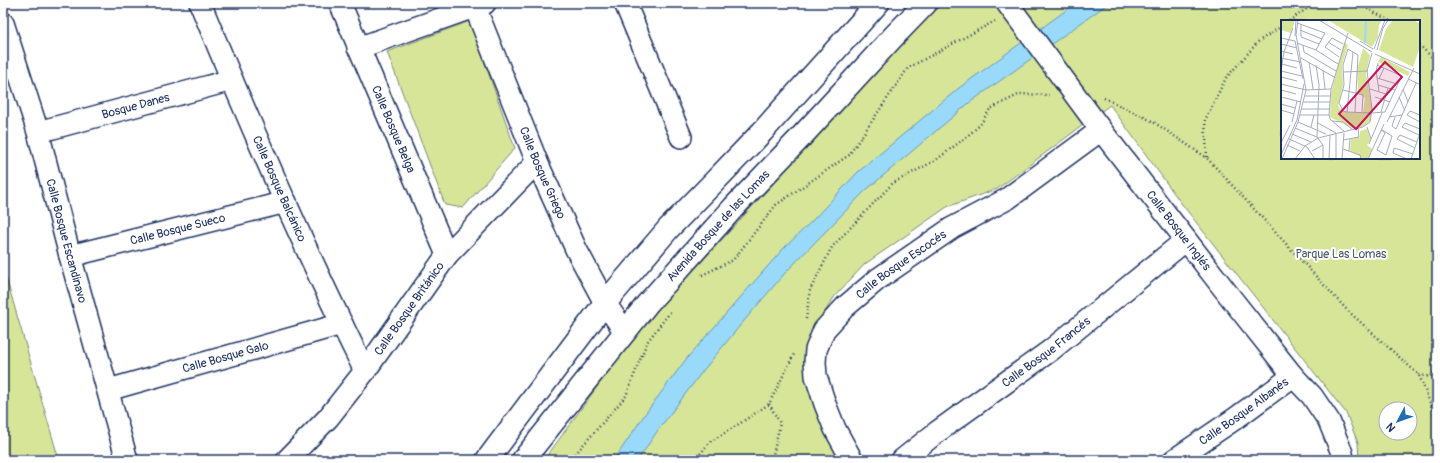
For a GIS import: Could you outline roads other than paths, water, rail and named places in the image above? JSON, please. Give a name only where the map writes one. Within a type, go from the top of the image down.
[{"type":"street","name":"Calle Bosque Balcánico","points":[[200,3],[286,202],[342,324],[366,371]]},
{"type":"street","name":"Calle Bosque Belga","points":[[340,3],[447,255]]},
{"type":"street","points":[[625,3],[681,136]]},
{"type":"street","points":[[487,460],[605,303],[669,228],[714,182],[878,3]]},
{"type":"street","name":"Avenida Bosque de las Lomas","points":[[523,460],[648,303],[734,207],[800,138],[888,41],[926,3]]},
{"type":"street","points":[[358,48],[480,5]]},
{"type":"street","name":"Calle Bosque Griego","points":[[480,5],[538,162],[576,249],[605,303],[625,332]]},
{"type":"street","name":"Calle Bosque Inglés","points":[[1010,7],[1101,130],[1186,240],[1293,376],[1312,396],[1329,420],[1342,453],[1343,460]]},
{"type":"street","name":"Calle Bosque Escandinavo","points":[[3,23],[38,132],[70,256],[127,460]]},
{"type":"street","name":"Bosque Danes","points":[[38,132],[232,80]]},
{"type":"street","name":"Calle Bosque Escocés","points":[[852,460],[835,430],[816,376],[816,350],[824,330],[845,307],[878,279],[952,228],[1007,199],[1101,130]]},
{"type":"street","name":"Calle Bosque Británico","points":[[287,460],[328,418],[366,371],[447,255],[538,162]]},
{"type":"street","points":[[714,182],[734,207]]},
{"type":"street","name":"Calle Bosque Sueco","points":[[70,256],[286,202]]},
{"type":"street","name":"Calle Bosque Francés","points":[[902,460],[937,432],[1051,350],[1186,240]]},
{"type":"street","name":"Calle Bosque Galo","points":[[108,390],[342,324]]},
{"type":"street","name":"Calle Bosque Albanés","points":[[1174,460],[1236,418],[1293,376]]},
{"type":"water","points":[[1076,3],[1109,3],[969,103],[865,191],[785,273],[738,328],[658,430],[638,460],[614,460],[645,414],[687,358],[783,249],[811,222],[858,172],[959,88]]},
{"type":"park label","name":"Parque Las Lomas","points":[[1341,254]]}]
